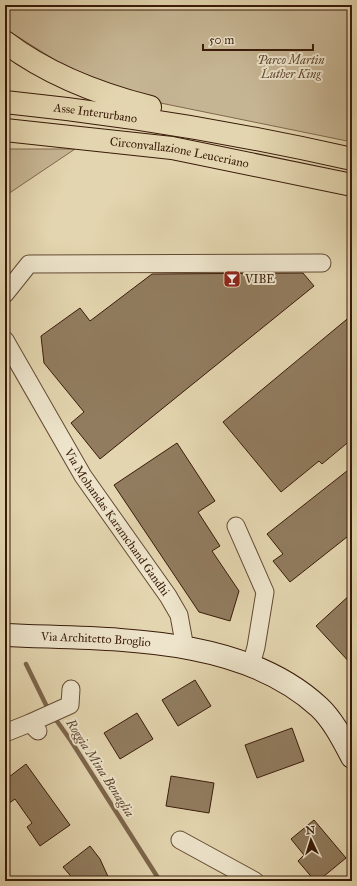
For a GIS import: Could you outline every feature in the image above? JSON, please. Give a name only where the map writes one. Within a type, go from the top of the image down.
[{"type":"highway","points":[[5,42],[27,58],[110,97],[168,112],[186,125]]},
{"type":"highway","name":"Asse Interurbano","points":[[5,102],[83,110],[186,125]]},
{"type":"highway","name":"Circonvallazione Leuceriano","points":[[186,125],[352,159]]},
{"type":"highway","name":"Circonvallazione Leuceriano","points":[[5,130],[172,148],[352,185]]},
{"type":"street","points":[[5,294],[29,264],[322,263]]},
{"type":"street","name":"Via Mohandas Karamchand Gandhi","points":[[5,340],[83,476],[168,596],[179,615],[185,648]]},
{"type":"street","points":[[236,526],[265,592],[252,665]]},
{"type":"street","name":"Via Architetto Broglio","points":[[5,635],[156,643],[185,648]]},
{"type":"street","points":[[185,648],[218,654],[252,665],[296,689],[320,707],[341,736],[352,758]]},
{"type":"street","points":[[5,733],[43,721],[70,705],[71,689]]},
{"type":"street","points":[[180,840],[255,881]]},
{"type":"green space","name":"Parco Martin Luther King","points":[[5,5],[352,5],[352,142],[131,97],[68,68],[7,30],[5,28]]},
{"type":"green space","points":[[5,149],[75,149],[5,196]]},
{"type":"building","points":[[303,273],[314,286],[100,459],[71,423],[84,412],[44,363],[41,336],[80,308],[90,321],[152,274]]},
{"type":"building","points":[[352,315],[352,439],[322,464],[319,461],[281,492],[223,422]]},
{"type":"building","points":[[177,443],[215,501],[198,512],[220,546],[212,551],[239,591],[230,621],[199,612],[114,485]]},
{"type":"building","points":[[352,467],[352,533],[290,582],[273,561],[283,554],[267,534]]},
{"type":"building","points":[[352,593],[352,665],[316,626]]},
{"type":"building","points":[[195,680],[211,706],[178,726],[162,700]]},
{"type":"building","points":[[137,713],[153,739],[120,759],[104,733]]},
{"type":"building","points":[[292,728],[304,761],[257,778],[245,745]]},
{"type":"building","points":[[26,764],[70,825],[40,846],[27,827],[32,823],[15,799],[5,806],[5,780]]},
{"type":"building","points":[[171,776],[214,783],[209,813],[166,806]]},
{"type":"building","points":[[314,820],[346,858],[318,881],[315,881],[298,861],[304,855],[291,839]]},
{"type":"building","points":[[90,846],[100,859],[110,881],[75,881],[63,867]]},
{"type":"waterway","name":"Roggia Mina Benaglia","points":[[26,664],[49,711]]},
{"type":"waterway","name":"Roggia Mina Benaglia","points":[[54,717],[71,741],[160,881]]},
{"type":"place","name":"VIBE","points":[[232,279]]}]
